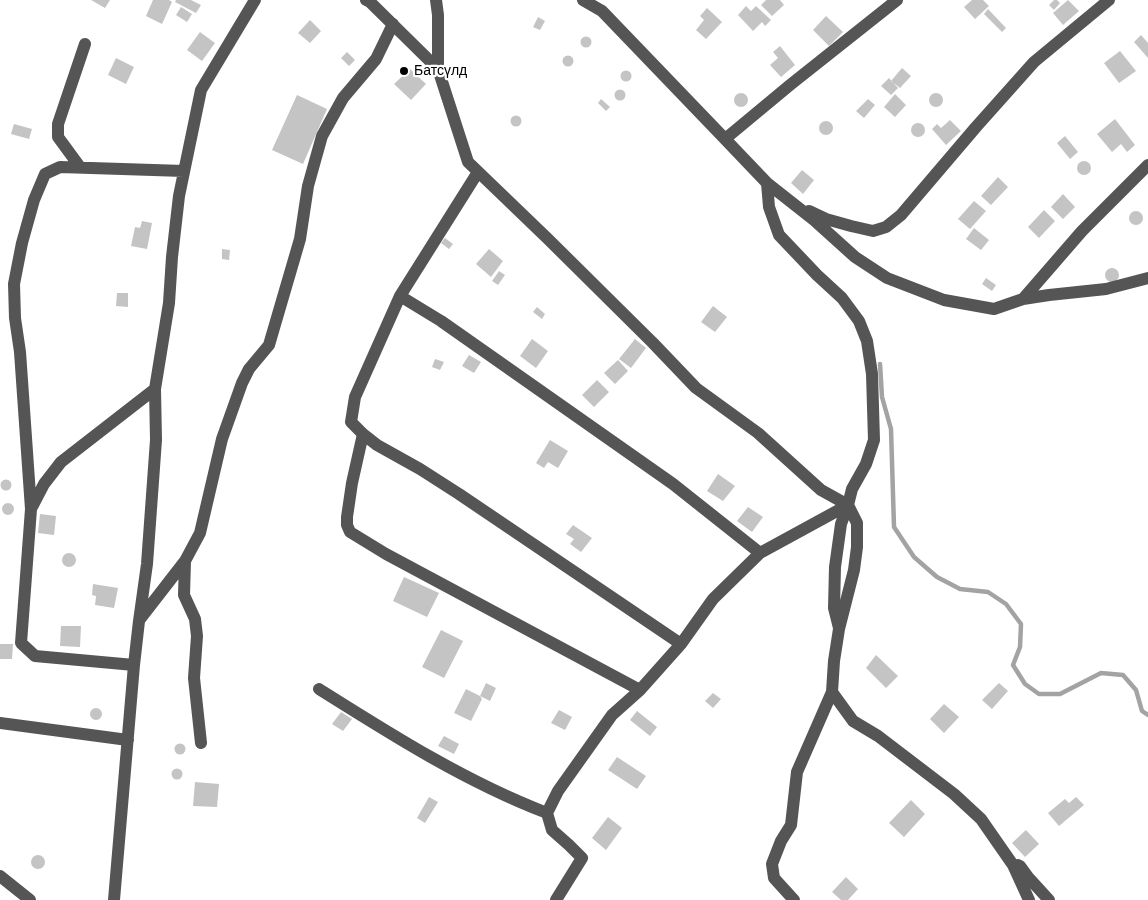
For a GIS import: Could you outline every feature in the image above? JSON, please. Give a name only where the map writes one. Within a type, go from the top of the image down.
[{"type":"street","points":[[114,900],[134,666],[149,545],[156,440],[155,389],[169,303],[179,196],[201,90],[255,0]]},
{"type":"street","points":[[366,0],[438,68]]},
{"type":"street","points":[[436,0],[438,15],[438,68],[468,162],[562,253],[696,388],[758,433],[821,490],[848,505],[856,523],[857,546],[854,570],[839,629],[832,692],[797,772],[791,825],[781,841],[772,864],[774,878],[794,900]]},
{"type":"street","points":[[583,0],[602,11],[767,183],[814,220],[855,257],[887,278],[944,300],[994,309],[1023,299],[1106,289],[1148,278]]},
{"type":"street","points":[[725,139],[897,0]]},
{"type":"street","points":[[795,205],[826,219],[851,226],[873,231],[886,227],[900,216],[976,126],[1034,62],[1108,0]]},
{"type":"street","points":[[139,621],[185,561],[200,533],[222,439],[242,383],[249,369],[269,345],[300,239],[308,186],[322,136],[343,98],[376,59],[393,24]]},
{"type":"street","points":[[80,167],[58,136],[58,124],[86,44]]},
{"type":"street","points":[[134,666],[35,656],[21,643],[31,509],[20,352],[15,318],[14,284],[22,243],[34,200],[45,174],[60,166],[184,171]]},
{"type":"street","points":[[1023,299],[1082,231],[1148,166]]},
{"type":"street","points":[[478,172],[400,296],[355,397],[352,422],[377,445],[459,494],[681,644]]},
{"type":"street","points":[[767,183],[769,207],[779,235],[842,298],[859,321],[867,341],[872,374],[874,440],[866,464],[852,489],[841,524],[835,567],[834,608],[839,629]]},
{"type":"street","points":[[400,296],[441,321],[673,484],[760,553]]},
{"type":"street","points":[[31,509],[44,484],[61,462],[155,389]]},
{"type":"street","points":[[363,434],[352,483],[347,517],[347,525],[350,532],[386,554],[640,690]]},
{"type":"street","points":[[556,900],[582,858],[552,830],[547,813],[558,791],[612,715],[640,690],[681,644],[713,600],[760,553],[848,505]]},
{"type":"street","points":[[185,561],[184,595],[195,619],[197,636],[194,678],[201,743]]},
{"type":"street","points":[[319,689],[458,772],[516,801],[547,813]]},
{"type":"street","points":[[832,692],[853,721],[878,736],[954,794],[981,820],[1011,862],[1030,900]]},
{"type":"street","points":[[0,723],[128,740]]},
{"type":"street","points":[[1011,862],[1020,866],[1049,900]]},
{"type":"street","points":[[0,876],[19,895],[30,900]]},
{"type":"building","points":[[91,0],[110,0],[105,8]]},
{"type":"building","points":[[153,0],[169,0],[172,2],[162,24],[146,16]]},
{"type":"building","points":[[176,0],[191,0],[201,5],[196,13],[175,2]]},
{"type":"building","points":[[766,0],[780,0],[784,5],[772,16],[761,5]]},
{"type":"building","points":[[972,0],[983,0],[989,6],[975,19],[964,7]]},
{"type":"building","points":[[1054,0],[1060,3],[1054,10],[1049,5]]},
{"type":"building","points":[[1068,0],[1079,11],[1063,25],[1053,13]]},
{"type":"building","points":[[746,6],[751,11],[756,6],[771,20],[765,26],[762,22],[753,31],[738,15]]},
{"type":"building","points":[[181,7],[192,14],[187,22],[176,15]]},
{"type":"building","points":[[707,8],[722,22],[706,39],[696,30],[704,20],[700,16]]},
{"type":"building","points":[[988,9],[1006,28],[1002,32],[984,14]]},
{"type":"building","points":[[826,16],[843,32],[829,46],[813,30]]},
{"type":"building","points":[[538,17],[545,21],[540,30],[533,27]]},
{"type":"building","points":[[310,20],[321,31],[310,43],[298,33]]},
{"type":"building","points":[[200,32],[215,43],[202,61],[187,50]]},
{"type":"building","points":[[1141,35],[1148,43],[1148,58],[1134,42]]},
{"type":"building","points":[[586,36],[592,42],[586,48],[580,42]]},
{"type":"building","points":[[780,46],[795,65],[781,77],[770,65],[778,58],[773,52]]},
{"type":"building","points":[[1120,51],[1136,71],[1119,83],[1104,63]]},
{"type":"building","points":[[347,52],[355,60],[349,66],[341,58]]},
{"type":"building","points":[[568,55],[574,61],[568,67],[562,61]]},
{"type":"building","points":[[116,58],[134,67],[126,84],[108,75]]},
{"type":"building","points":[[902,68],[911,76],[900,88],[891,81]]},
{"type":"building","points":[[410,69],[426,84],[411,100],[394,84]]},
{"type":"building","points":[[626,70],[632,76],[626,82],[620,76]]},
{"type":"building","points":[[889,78],[898,88],[891,95],[881,86]]},
{"type":"building","points":[[620,89],[626,95],[620,101],[614,95]]},
{"type":"building","points":[[741,93],[746,95],[748,100],[746,105],[741,107],[736,105],[734,100],[736,95]]},
{"type":"building","points":[[936,93],[941,95],[943,100],[941,105],[936,107],[931,105],[929,100],[931,95]]},
{"type":"building","points":[[895,94],[906,105],[895,117],[884,107]]},
{"type":"building","points":[[297,95],[327,109],[303,164],[272,150]]},
{"type":"building","points":[[601,99],[610,107],[606,111],[598,103]]},
{"type":"building","points":[[868,99],[875,105],[864,118],[856,111]]},
{"type":"building","points":[[516,115],[522,121],[516,127],[510,121]]},
{"type":"building","points":[[1115,119],[1135,145],[1127,152],[1121,144],[1112,152],[1097,134]]},
{"type":"building","points":[[950,120],[961,131],[946,145],[932,129],[937,124],[941,128]]},
{"type":"building","points":[[826,121],[831,123],[833,128],[831,133],[826,135],[821,133],[819,128],[821,123]]},
{"type":"building","points":[[918,123],[923,125],[925,130],[923,135],[918,137],[913,135],[911,130],[913,125]]},
{"type":"building","points":[[14,124],[32,129],[29,139],[11,134]]},
{"type":"building","points":[[1065,136],[1078,152],[1070,159],[1057,143]]},
{"type":"building","points":[[1084,161],[1089,163],[1091,168],[1089,173],[1084,175],[1079,173],[1077,168],[1079,163]]},
{"type":"building","points":[[802,170],[814,180],[803,194],[791,183]]},
{"type":"building","points":[[998,177],[1008,187],[991,205],[981,196]]},
{"type":"building","points":[[1063,194],[1075,207],[1063,219],[1051,207]]},
{"type":"building","points":[[974,201],[986,211],[970,229],[958,219]]},
{"type":"building","points":[[1044,210],[1055,221],[1039,238],[1028,227]]},
{"type":"building","points":[[1136,211],[1141,213],[1143,218],[1141,223],[1136,225],[1131,223],[1129,218],[1131,213]]},
{"type":"building","points":[[142,221],[152,223],[147,249],[131,246],[135,227],[140,228]]},
{"type":"building","points":[[974,228],[989,240],[981,250],[966,239]]},
{"type":"building","points":[[445,238],[453,244],[449,249],[441,243]]},
{"type":"building","points":[[222,249],[230,250],[229,260],[222,259]]},
{"type":"building","points":[[489,249],[503,261],[491,277],[476,264]]},
{"type":"building","points":[[1112,268],[1117,270],[1119,275],[1117,280],[1112,282],[1107,280],[1105,275],[1107,270]]},
{"type":"building","points":[[499,271],[505,275],[498,285],[492,281]]},
{"type":"building","points":[[986,278],[996,285],[992,291],[982,284]]},
{"type":"building","points":[[117,293],[128,293],[128,307],[116,306]]},
{"type":"building","points":[[713,306],[727,317],[715,332],[701,322]]},
{"type":"building","points":[[537,307],[545,314],[542,319],[533,312]]},
{"type":"building","points":[[532,339],[548,351],[536,368],[520,356]]},
{"type":"building","points":[[635,339],[646,348],[631,368],[619,359]]},
{"type":"building","points":[[469,355],[481,362],[474,373],[462,366]]},
{"type":"building","points":[[435,359],[444,362],[440,370],[432,367]]},
{"type":"building","points":[[618,360],[628,371],[615,384],[604,373]]},
{"type":"building","points":[[597,380],[609,392],[594,407],[582,395]]},
{"type":"building","points":[[550,440],[568,451],[558,468],[548,462],[544,468],[536,463]]},
{"type":"building","points":[[718,474],[735,486],[723,501],[707,491]]},
{"type":"building","points":[[6,479],[12,485],[6,491],[0,485]]},
{"type":"building","points":[[8,503],[14,509],[8,515],[2,509]]},
{"type":"building","points":[[748,507],[763,517],[752,532],[737,521]]},
{"type":"building","points":[[40,514],[56,516],[54,535],[38,533]]},
{"type":"building","points":[[573,525],[592,538],[581,552],[570,544],[574,539],[566,534]]},
{"type":"building","points":[[69,553],[74,555],[76,560],[74,565],[69,567],[64,565],[62,560],[64,555]]},
{"type":"building","points":[[404,577],[439,593],[427,617],[393,601]]},
{"type":"building","points":[[93,584],[118,588],[114,608],[95,605],[96,596],[92,595]]},
{"type":"building","points":[[61,626],[81,626],[80,647],[60,646]]},
{"type":"building","points":[[441,630],[463,641],[444,678],[422,667]]},
{"type":"building","points":[[0,644],[13,644],[12,659],[0,659]]},
{"type":"building","points":[[876,655],[898,676],[886,688],[866,668]]},
{"type":"building","points":[[486,683],[496,688],[490,701],[480,696]]},
{"type":"building","points":[[999,683],[1008,691],[992,709],[982,700]]},
{"type":"building","points":[[466,689],[482,699],[471,721],[454,713]]},
{"type":"building","points":[[713,693],[721,699],[713,708],[705,701]]},
{"type":"building","points":[[944,704],[959,717],[944,733],[930,719]]},
{"type":"building","points":[[94,708],[98,708],[102,714],[98,720],[94,720],[90,716],[90,712]]},
{"type":"building","points":[[559,710],[572,717],[565,730],[551,723]]},
{"type":"building","points":[[637,711],[657,727],[650,736],[630,720]]},
{"type":"building","points":[[341,712],[352,719],[343,731],[332,724]]},
{"type":"building","points":[[444,736],[459,744],[454,754],[438,746]]},
{"type":"building","points":[[178,744],[182,744],[185,749],[184,753],[178,754],[175,751],[175,747]]},
{"type":"building","points":[[617,757],[646,776],[637,789],[608,770]]},
{"type":"building","points":[[177,768],[183,774],[177,780],[171,774]]},
{"type":"building","points":[[195,782],[219,784],[217,807],[193,806]]},
{"type":"building","points":[[429,797],[438,802],[425,823],[417,818]]},
{"type":"building","points":[[1076,797],[1084,805],[1059,826],[1048,813],[1065,799],[1069,803]]},
{"type":"building","points":[[911,800],[925,814],[904,837],[889,823]]},
{"type":"building","points":[[608,817],[622,828],[606,850],[592,838]]},
{"type":"building","points":[[1026,830],[1039,844],[1025,857],[1012,843]]},
{"type":"building","points":[[38,855],[43,857],[45,862],[43,867],[38,869],[33,867],[31,862],[33,857]]},
{"type":"building","points":[[846,877],[858,889],[848,900],[841,900],[832,892]]},
{"type":"waterway","points":[[880,364],[882,397],[891,429],[894,527],[914,557],[937,577],[960,589],[988,592],[1006,604],[1021,624],[1020,647],[1013,665],[1025,684],[1039,694],[1060,694],[1101,673],[1123,675],[1136,690],[1142,711],[1148,715]]},
{"type":"place","name":"Батсүлд","points":[[404,71]]}]
